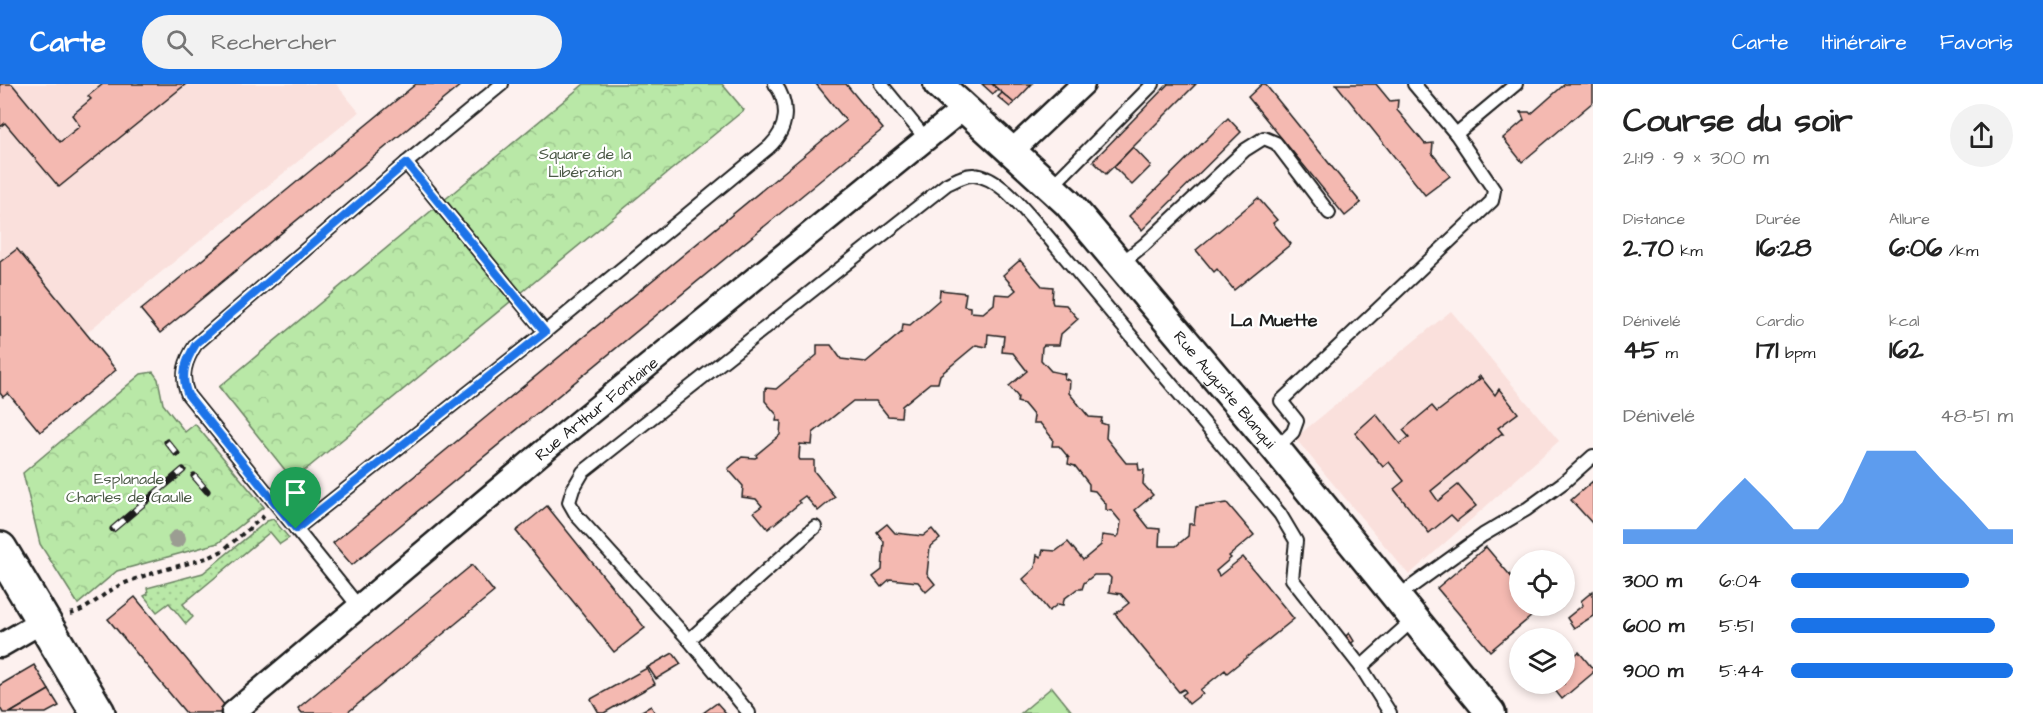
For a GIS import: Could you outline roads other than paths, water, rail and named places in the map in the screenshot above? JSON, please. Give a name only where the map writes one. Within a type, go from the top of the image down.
[{"type":"main road","points":[[0,549],[98,713]]},
{"type":"street","name":"Rue Auguste Blanqui","points":[[938,84],[1068,203],[1276,449],[1491,713]]},
{"type":"street","points":[[1012,151],[1083,84]]},
{"type":"street","name":"Rue Arthur Fontaine","points":[[233,713],[545,450],[964,108]]},
{"type":"street","points":[[0,646],[43,621]]},
{"type":"lane","points":[[359,607],[188,395],[183,384],[186,361],[196,344],[406,163],[502,84]]},
{"type":"lane","points":[[296,529],[545,332],[776,141],[785,117],[784,102],[775,84]]},
{"type":"lane","points":[[881,84],[926,139]]},
{"type":"lane","points":[[1051,188],[1153,84]]},
{"type":"lane","points":[[1276,449],[1293,432],[1297,421],[1281,401],[1492,201],[1494,190],[1456,134],[1414,84]]},
{"type":"lane","points":[[1456,134],[1516,84]]},
{"type":"lane","points":[[1119,265],[1144,245],[1245,150],[1264,138],[1276,143],[1329,213]]},
{"type":"lane","points":[[406,163],[545,332]]},
{"type":"lane","points":[[749,713],[689,640],[577,516],[569,502],[573,489],[583,472],[919,206],[947,184],[971,174],[986,178],[1009,194],[1044,232],[1280,514],[1296,541],[1292,579],[1361,667],[1390,713]]},
{"type":"lane","points":[[1396,598],[1483,535],[1564,482],[1593,456]]},
{"type":"lane","points":[[689,640],[815,527]]},
{"type":"lane","points":[[1361,667],[1414,620]]},
{"type":"railway","points":[[167,442],[177,454]]},
{"type":"railway","points":[[113,529],[183,470]]},
{"type":"railway","points":[[194,476],[207,491]]},
{"type":"district","name":"La Muette","points":[[1274,320]]},
{"type":"park label","name":"Square de la Libération","points":[[585,162]]},
{"type":"park label","name":"Esplanade Charles de Gaulle","points":[[129,487]]}]
